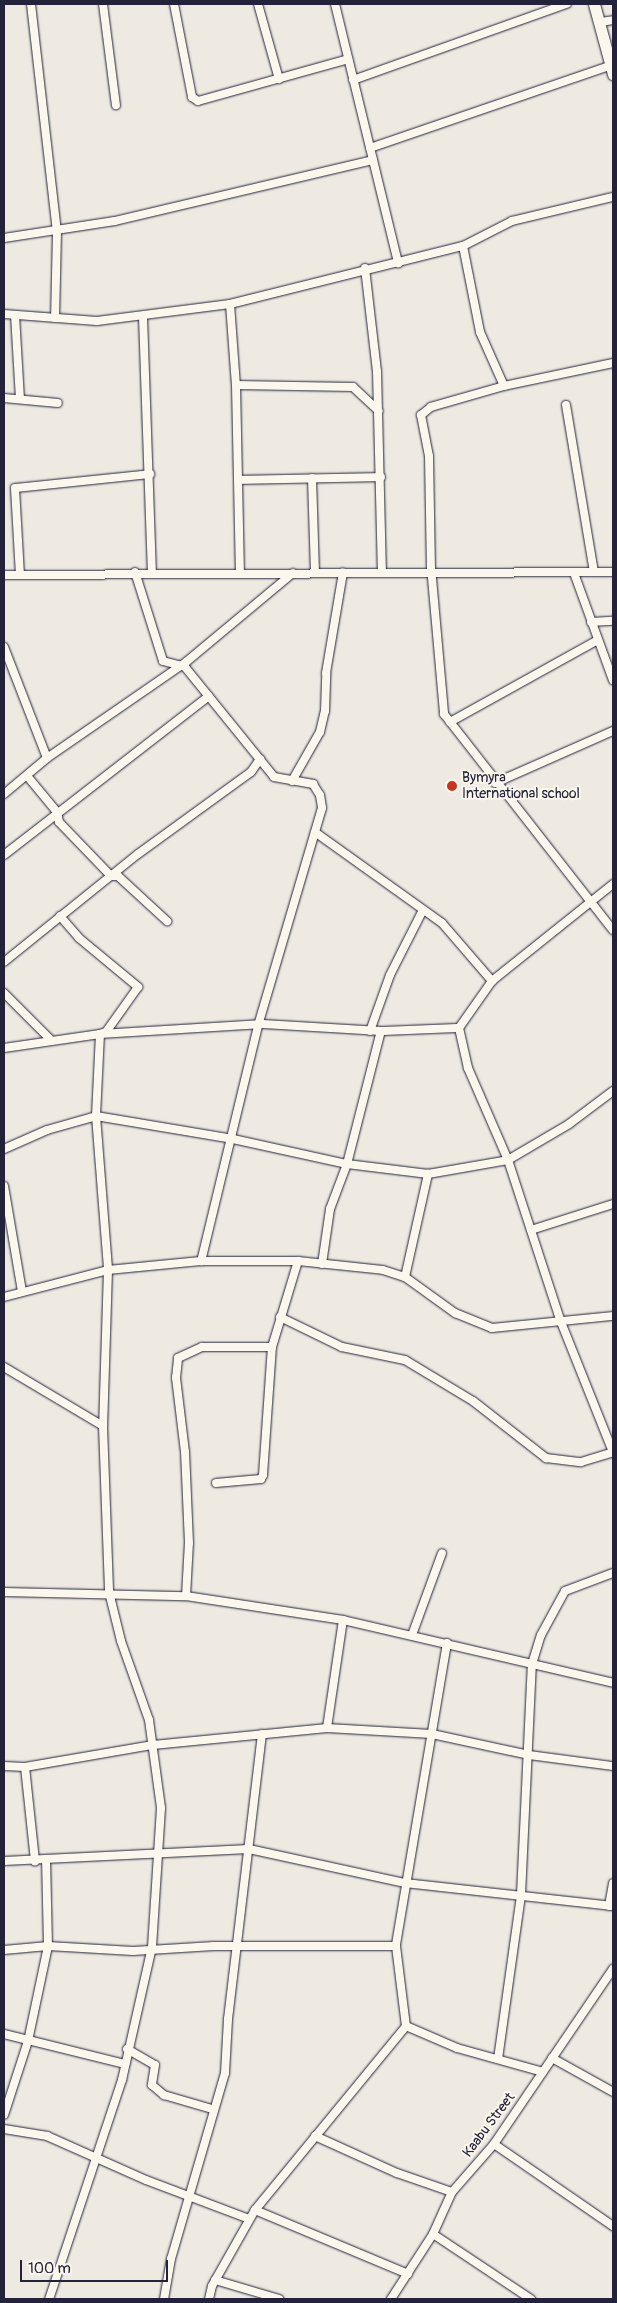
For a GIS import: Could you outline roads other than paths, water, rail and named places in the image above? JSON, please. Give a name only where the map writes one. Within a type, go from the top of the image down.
[{"type":"street","points":[[31,4],[57,232],[55,318]]},
{"type":"street","points":[[103,4],[116,105]]},
{"type":"street","points":[[174,4],[192,97],[198,100],[217,98],[348,59]]},
{"type":"street","points":[[258,4],[279,79]]},
{"type":"street","points":[[335,4],[398,263]]},
{"type":"street","points":[[353,80],[567,4]]},
{"type":"street","points":[[370,148],[612,70],[601,22],[594,4]]},
{"type":"street","points":[[601,22],[613,20]]},
{"type":"street","points":[[4,238],[57,232],[373,160]]},
{"type":"street","points":[[4,314],[97,321],[143,317],[230,304],[365,268],[398,263],[463,246],[512,221],[613,197]]},
{"type":"street","points":[[463,246],[480,332],[504,386]]},
{"type":"street","points":[[365,268],[379,411],[382,573]]},
{"type":"street","points":[[230,304],[236,385],[240,574]]},
{"type":"street","points":[[15,315],[20,399]]},
{"type":"street","points":[[143,317],[152,572]]},
{"type":"street","points":[[613,363],[504,386],[431,407],[421,415],[429,456],[431,572],[444,714],[495,783],[613,930]]},
{"type":"street","points":[[236,385],[353,387],[379,411]]},
{"type":"street","points":[[4,398],[58,403]]},
{"type":"street","points":[[566,405],[594,572]]},
{"type":"street","points":[[20,575],[15,488],[150,474]]},
{"type":"street","points":[[239,480],[381,477]]},
{"type":"street","points":[[312,478],[315,573]]},
{"type":"street","points":[[4,575],[135,572],[240,574],[613,572]]},
{"type":"street","points":[[135,572],[164,661],[185,667],[274,777],[313,784],[320,794],[322,808],[258,1026],[233,1139],[201,1260]]},
{"type":"street","points":[[292,781],[320,732],[325,711],[326,674],[343,572]]},
{"type":"street","points":[[4,794],[28,777],[47,758],[178,665],[294,573]]},
{"type":"street","points":[[574,573],[613,680]]},
{"type":"street","points":[[591,622],[613,621]]},
{"type":"street","points":[[450,722],[598,640]]},
{"type":"street","points":[[4,647],[47,758]]},
{"type":"street","points":[[4,673],[13,670]]},
{"type":"street","points":[[4,855],[56,812],[209,696]]},
{"type":"street","points":[[495,783],[613,731]]},
{"type":"street","points":[[4,962],[111,876],[251,772],[260,760]]},
{"type":"street","points":[[28,777],[56,812],[59,822],[111,876],[118,876],[167,921]]},
{"type":"street","points":[[315,832],[442,923],[492,981]]},
{"type":"street","points":[[280,1317],[342,1346],[405,1360],[473,1401],[546,1458],[581,1462],[613,1452],[612,1443],[561,1322],[508,1160],[468,1068],[459,1028],[492,981],[590,900],[613,884]]},
{"type":"street","points":[[370,1030],[390,975],[423,910]]},
{"type":"street","points":[[60,916],[79,938],[138,987],[106,1032],[100,1034]]},
{"type":"street","points":[[4,993],[50,1038]]},
{"type":"street","points":[[4,1048],[50,1038],[258,1026],[381,1031],[459,1028]]},
{"type":"street","points":[[322,1264],[330,1209],[347,1164],[381,1031]]},
{"type":"street","points":[[49,2299],[94,2154],[125,2064],[152,1947],[161,1808],[153,1745],[109,1592],[103,1426],[108,1270],[96,1116],[100,1034]]},
{"type":"street","points":[[4,1149],[47,1130],[96,1116],[233,1139],[347,1164],[428,1174],[508,1160],[569,1124],[613,1091]]},
{"type":"street","points":[[405,1277],[428,1174]]},
{"type":"street","points":[[4,1186],[22,1291]]},
{"type":"street","points":[[531,1230],[613,1204]]},
{"type":"street","points":[[4,1297],[108,1270],[201,1260],[298,1261],[383,1270],[405,1277],[455,1313],[492,1328],[613,1316]]},
{"type":"street","points":[[216,1483],[262,1478],[272,1347],[298,1261]]},
{"type":"street","points":[[186,1596],[189,1543],[185,1452],[176,1378],[178,1358],[202,1347],[272,1347]]},
{"type":"street","points":[[4,1367],[103,1426]]},
{"type":"street","points":[[412,1635],[442,1553]]},
{"type":"street","points":[[498,2059],[522,1895],[532,1664],[541,1635],[565,1591],[613,1573]]},
{"type":"street","points":[[4,1592],[109,1592],[186,1596],[343,1620],[447,1642],[613,1683]]},
{"type":"street","points":[[327,1728],[343,1620]]},
{"type":"street","points":[[209,2299],[215,2280],[255,2210],[406,2026],[396,1946],[405,1883],[447,1642]]},
{"type":"street","points":[[4,1766],[25,1767],[153,1745],[327,1728],[432,1734],[529,1755],[613,1766]]},
{"type":"street","points":[[164,2299],[212,2109],[225,2073],[262,1734]]},
{"type":"street","points":[[25,1767],[35,1861]]},
{"type":"street","points":[[4,1862],[250,1849],[405,1883],[611,1906],[613,1883]]},
{"type":"street","points":[[4,2115],[28,2041],[48,1946],[46,1861]]},
{"type":"street","points":[[4,1950],[48,1946],[133,1950],[152,1947],[396,1946]]},
{"type":"street","name":"Kaabu Street","points":[[390,2299],[433,2234],[452,2192],[494,2144],[613,1969]]},
{"type":"street","points":[[406,2026],[457,2048],[543,2072]]},
{"type":"street","points":[[4,2034],[125,2064]]},
{"type":"street","points":[[127,2049],[155,2065],[152,2084],[164,2095],[212,2109]]},
{"type":"street","points":[[552,2058],[613,2092]]},
{"type":"street","points":[[4,2129],[47,2136],[94,2154],[110,2165],[190,2195],[249,2220]]},
{"type":"street","points":[[315,2136],[396,2173],[452,2192]]},
{"type":"street","points":[[494,2144],[613,2226]]},
{"type":"street","points":[[255,2210],[408,2274]]},
{"type":"street","points":[[433,2234],[531,2299]]},
{"type":"street","points":[[215,2280],[279,2299]]},
{"type":"place","name":"Bymyra International school","points":[[452,786]]}]
